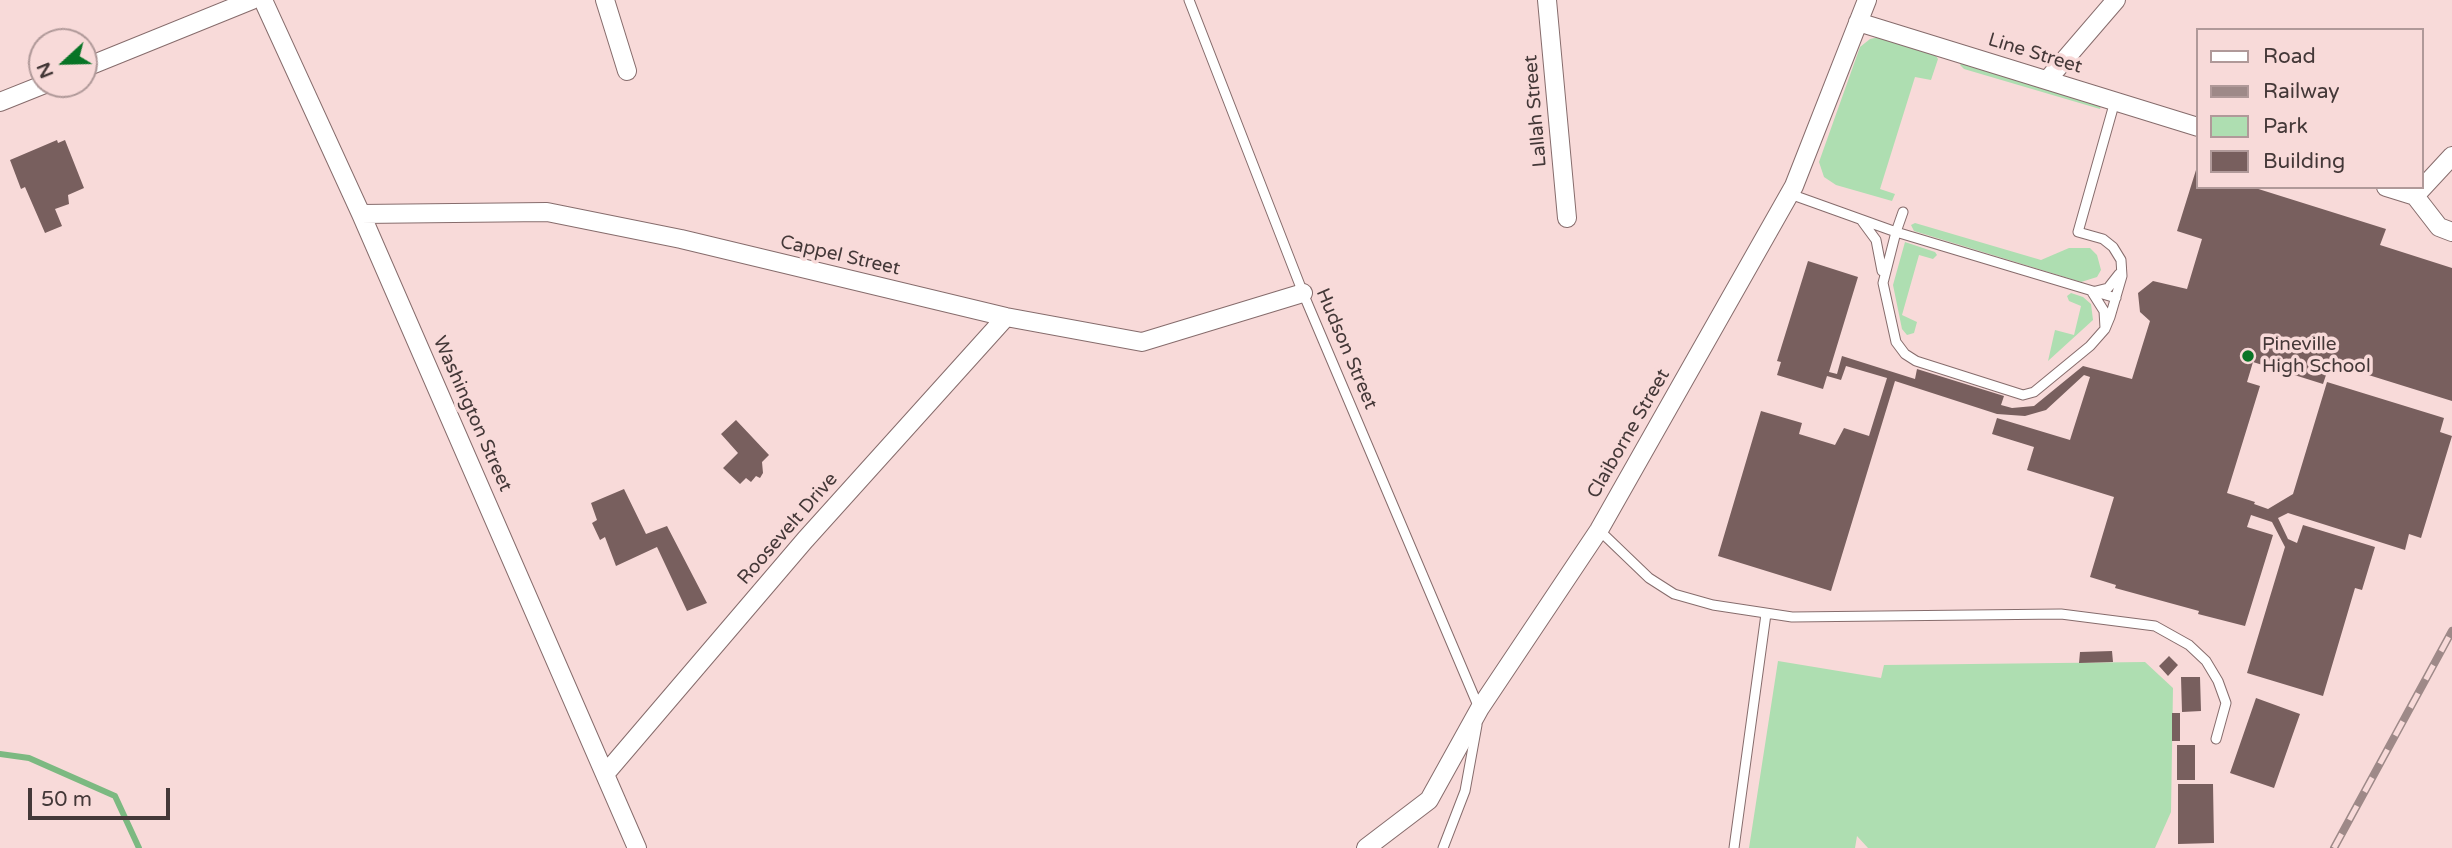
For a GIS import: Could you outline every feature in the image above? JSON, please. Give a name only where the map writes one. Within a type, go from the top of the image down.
[{"type":"street","points":[[98,62],[252,0]]},
{"type":"street","name":"Washington Street","points":[[263,0],[361,214],[637,848]]},
{"type":"street","points":[[605,0],[627,71]]},
{"type":"street","name":"Lallah Street","points":[[1547,0],[1567,218]]},
{"type":"street","name":"Claiborne Street","points":[[1366,848],[1429,800],[1480,708],[1598,530],[1790,194],[1867,0]]},
{"type":"street","points":[[2048,79],[2116,0]]},
{"type":"street","name":"Line Street","points":[[1858,22],[2196,126]]},
{"type":"street","points":[[0,102],[28,91]]},
{"type":"street","points":[[2424,186],[2452,156]]},
{"type":"street","points":[[2392,189],[2415,196],[2439,227],[2452,232]]},
{"type":"street","points":[[2415,196],[2421,189]]},
{"type":"street","name":"Cappel Street","points":[[361,214],[547,212],[681,240],[1006,317],[1142,342],[1303,293]]},
{"type":"street","name":"Roosevelt Drive","points":[[606,774],[805,540],[1006,317]]},
{"type":"lane","name":"Hudson Street","points":[[1189,0],[1303,293],[1480,708]]},
{"type":"lane","points":[[1860,219],[1876,240],[1896,342],[1905,354],[1916,361],[2023,396],[2034,392],[2105,329],[2116,298],[2121,260],[2113,247],[2103,239],[2078,232],[2115,101]]},
{"type":"lane","points":[[1790,194],[1896,232],[2116,298]]},
{"type":"lane","points":[[1883,283],[1903,212]]},
{"type":"lane","points":[[2092,292],[2108,288],[2121,270]]},
{"type":"lane","points":[[2092,292],[2104,311],[2105,329]]},
{"type":"lane","points":[[1598,530],[1649,578],[1674,594],[1713,605],[1792,617],[2061,614],[2155,626],[2189,645],[2206,661],[2218,681],[2226,703],[2216,739]]},
{"type":"lane","points":[[1734,848],[1766,614]]},
{"type":"lane","points":[[1443,848],[1465,791],[1480,708]]},
{"type":"green space","points":[[1884,36],[1934,53],[1938,59],[1931,80],[1915,77],[1880,189],[1895,194],[1892,201],[1836,185],[1824,177],[1819,162],[1860,47],[1870,39]]},
{"type":"green space","points":[[1963,61],[2101,105],[2100,109],[1964,69],[1960,65]]},
{"type":"green space","points":[[1915,223],[2041,260],[2069,248],[2090,248],[2097,255],[2101,270],[2097,277],[2081,282],[1914,231],[1911,225]]},
{"type":"green space","points":[[1905,242],[1937,255],[1933,259],[1919,255],[1902,315],[1917,322],[1914,333],[1907,335],[1902,329],[1893,285]]},
{"type":"green space","points":[[2071,293],[2083,297],[2091,304],[2093,320],[2048,361],[2055,330],[2074,335],[2081,306],[2069,301],[2067,296]]},
{"type":"green space","points":[[1778,661],[1881,678],[1884,665],[2145,662],[2173,688],[2171,812],[2155,848],[1868,848],[1857,836],[1855,848],[1749,848]]},
{"type":"building","points":[[57,140],[58,143],[65,140],[84,188],[68,195],[69,204],[55,209],[62,226],[45,233],[25,187],[21,189],[10,160]]},
{"type":"building","points":[[2196,170],[2196,189],[2258,189],[2386,229],[2380,245],[2452,268],[2452,401],[2330,363],[2323,384],[2253,362],[2247,382],[2260,386],[2227,493],[2255,502],[2254,504],[2268,509],[2293,494],[2327,382],[2444,418],[2440,432],[2452,436],[2421,538],[2409,534],[2405,550],[2288,513],[2278,518],[2288,539],[2297,543],[2303,525],[2375,547],[2362,590],[2355,588],[2323,696],[2247,673],[2285,547],[2272,522],[2251,515],[2247,527],[2273,535],[2245,626],[2115,588],[2116,585],[2090,577],[2114,497],[2027,470],[2034,447],[1992,434],[1997,418],[2070,440],[2090,377],[2084,375],[2046,410],[2025,416],[1997,414],[1895,381],[1831,591],[1718,556],[1761,411],[1802,423],[1799,434],[1835,445],[1844,428],[1869,436],[1887,378],[1846,366],[1841,380],[1827,376],[1823,389],[1777,375],[1781,362],[1777,361],[1808,261],[1858,277],[1829,372],[1837,374],[1842,356],[1915,379],[1917,369],[2004,396],[2001,405],[2012,408],[2034,406],[2083,366],[2132,379],[2150,321],[2140,312],[2138,293],[2153,281],[2187,289],[2202,239],[2177,231]]},
{"type":"building","points":[[736,420],[769,455],[762,462],[763,473],[760,478],[756,476],[751,482],[746,478],[740,484],[723,468],[738,453],[721,434]]},
{"type":"building","points":[[624,489],[646,534],[667,526],[707,603],[687,611],[657,547],[616,566],[605,537],[600,540],[592,523],[597,520],[591,503]]},
{"type":"building","points":[[2112,651],[2113,662],[2079,663],[2080,652]]},
{"type":"building","points":[[2169,656],[2178,665],[2168,676],[2159,666]]},
{"type":"building","points":[[2181,677],[2200,677],[2201,711],[2182,712]]},
{"type":"building","points":[[2256,698],[2300,714],[2274,788],[2230,773]]},
{"type":"building","points":[[2172,713],[2180,713],[2180,741],[2172,741]]},
{"type":"building","points":[[2177,745],[2195,745],[2195,780],[2177,780]]},
{"type":"building","points":[[2178,784],[2213,784],[2214,843],[2178,844]]},
{"type":"waterway","points":[[0,754],[29,758],[115,796],[139,848]]},
{"type":"railway","points":[[2334,848],[2452,631]]},
{"type":"place","name":"Pineville High School","points":[[2248,356]]}]
